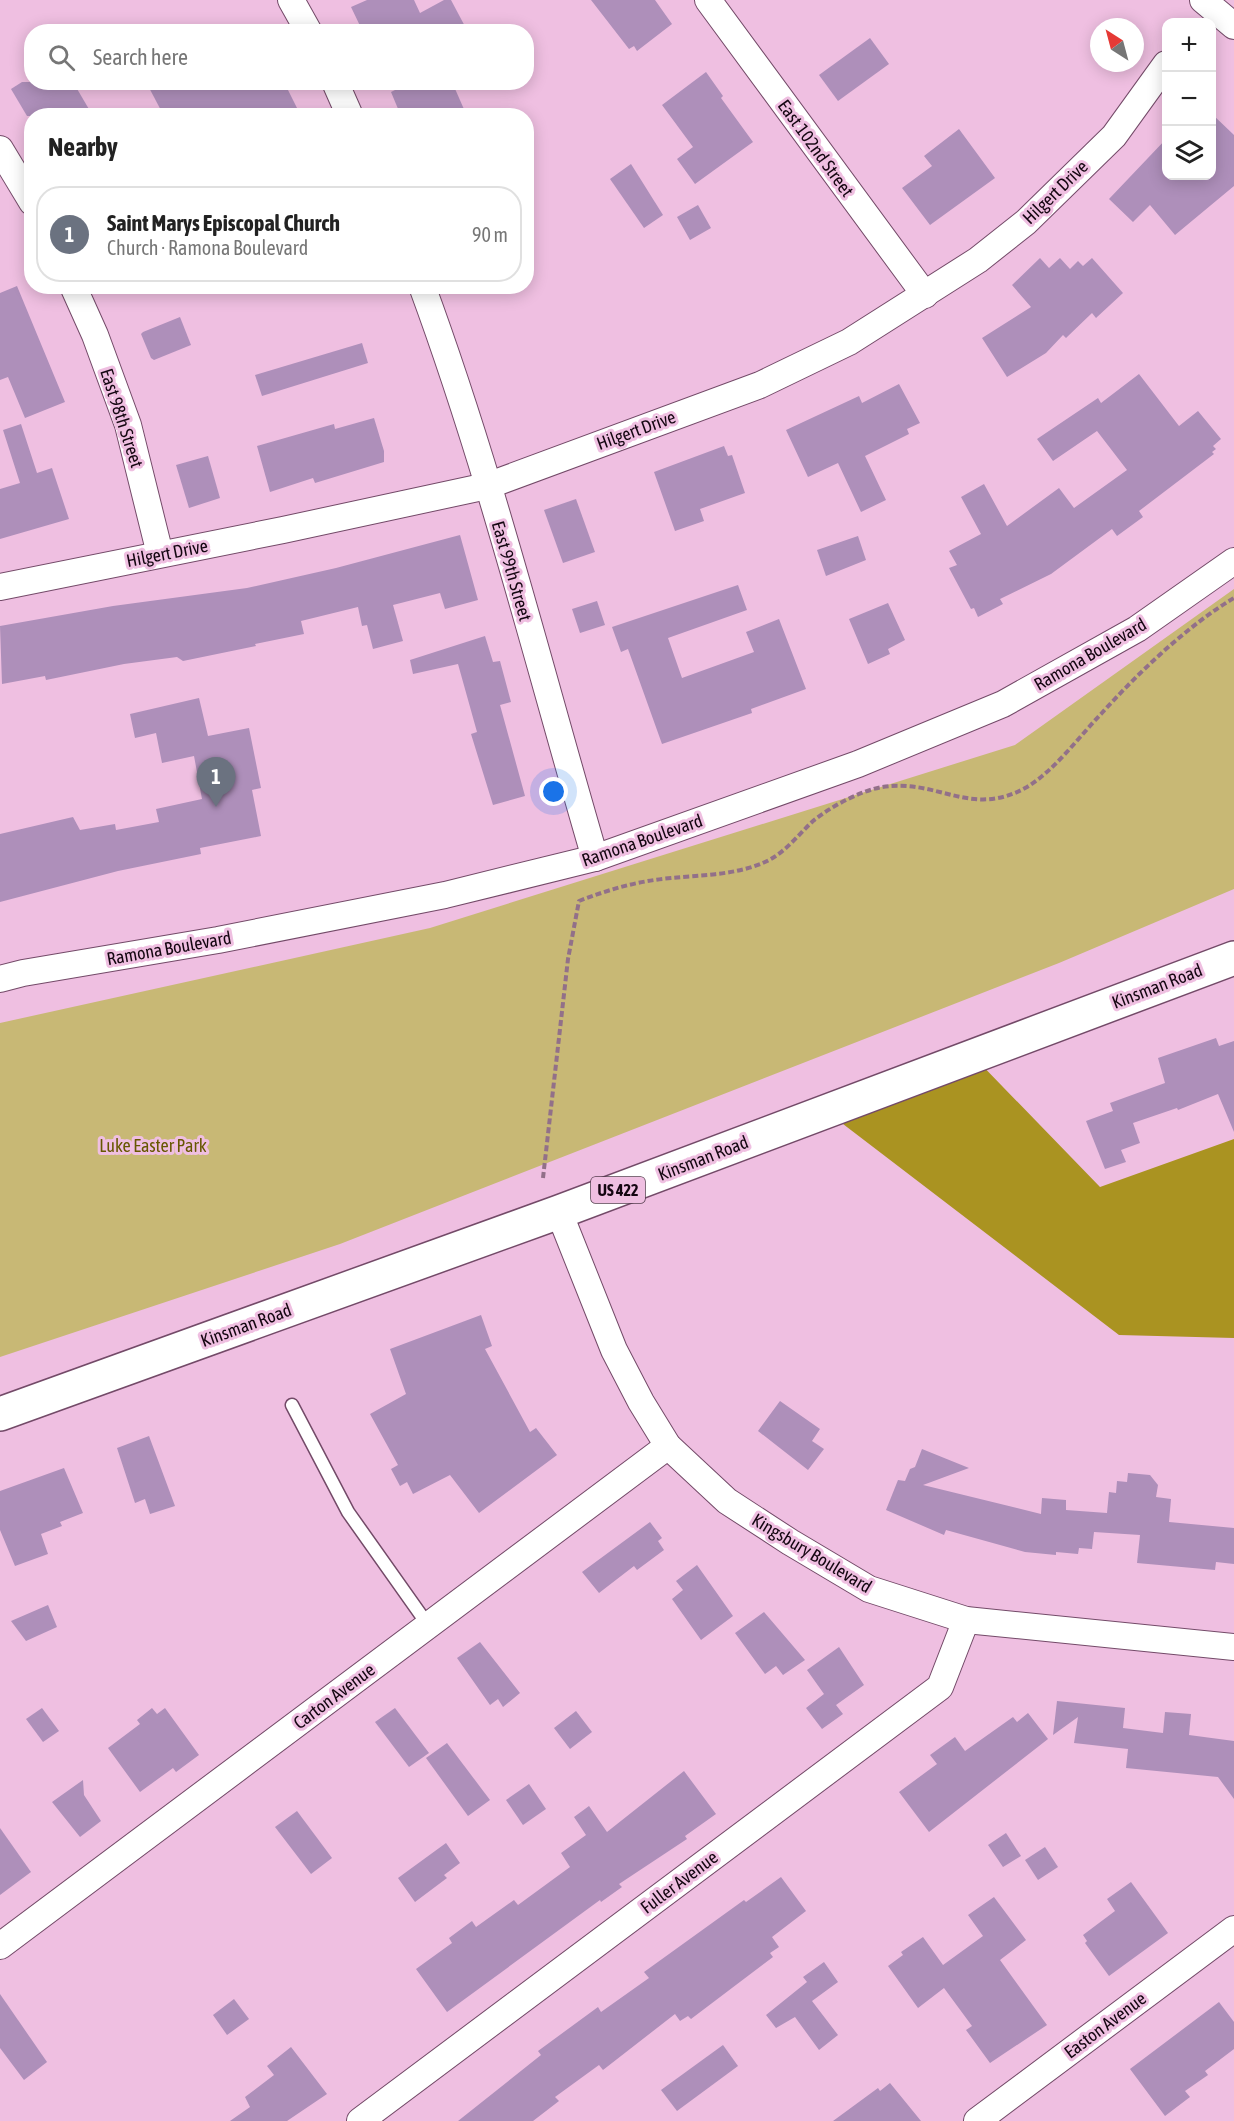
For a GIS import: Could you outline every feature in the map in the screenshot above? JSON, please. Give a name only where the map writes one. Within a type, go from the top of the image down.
[{"type":"main road","name":"Kinsman Road","points":[[0,1414],[559,1212],[1234,957]]},
{"type":"street","points":[[291,0],[304,24]]},
{"type":"street","name":"East 102nd Street","points":[[708,0],[925,295]]},
{"type":"street","points":[[1203,10],[1234,26]]},
{"type":"street","name":"Hilgert Drive","points":[[0,587],[487,486],[760,385],[849,342],[978,260],[1026,222],[1114,136],[1162,71]]},
{"type":"street","points":[[339,90],[346,108]]},
{"type":"street","points":[[0,149],[24,189]]},
{"type":"street","name":"East 98th Street","points":[[77,294],[95,335],[128,425],[160,554]]},
{"type":"street","name":"East 99th Street","points":[[425,294],[441,337],[487,486],[595,858]]},
{"type":"street","name":"Ramona Boulevard","points":[[0,979],[23,973],[218,940],[445,895],[595,858],[858,764],[1003,704],[1137,629],[1234,561]]},
{"type":"street","name":"Kingsbury Boulevard","points":[[559,1212],[614,1350],[641,1402],[668,1446],[727,1501],[869,1589],[966,1620],[1234,1647]]},
{"type":"street","name":"Carton Avenue","points":[[0,1946],[668,1446]]},
{"type":"street","name":"Fuller Avenue","points":[[360,2121],[940,1687],[966,1620]]},
{"type":"street","name":"Easton Avenue","points":[[977,2121],[1234,1929]]},
{"type":"lane","points":[[292,1405],[348,1512],[428,1625]]},
{"type":"path","points":[[543,1178],[568,959],[579,900],[618,885],[714,874],[765,862],[790,845],[815,820],[843,803],[880,787],[908,785],[976,801],[1006,797],[1035,780],[1141,674],[1214,610],[1234,598]]},
{"type":"green space","name":"Luke Easter Park","points":[[1234,589],[1234,889],[1059,963],[340,1244],[0,1357],[0,1023],[430,928],[1015,745]]},
{"type":"shaded area","points":[[973,1056],[1100,1187],[1234,1139],[1234,1338],[1119,1335],[826,1111]]},
{"type":"building","points":[[367,0],[414,0],[420,13],[444,0],[451,0],[464,24],[359,24],[351,7]]},
{"type":"building","points":[[591,0],[655,0],[672,24],[637,51],[634,46],[629,49]]},
{"type":"building","points":[[870,38],[889,64],[838,101],[819,75]]},
{"type":"building","points":[[706,72],[723,96],[721,98],[753,142],[695,184],[677,159],[693,147],[662,105]]},
{"type":"building","points":[[24,82],[24,90],[78,90],[88,108],[24,108],[24,111],[11,89]]},
{"type":"building","points":[[150,90],[288,90],[297,108],[160,108]]},
{"type":"building","points":[[395,90],[456,90],[463,108],[398,108],[391,92]]},
{"type":"building","points":[[1216,118],[1234,135],[1234,186],[1175,235],[1150,205],[1133,222],[1109,199],[1162,143],[1162,180],[1216,180]]},
{"type":"building","points":[[959,129],[995,178],[930,225],[902,188],[932,166],[924,156]]},
{"type":"building","points":[[631,164],[663,215],[644,228],[610,179]]},
{"type":"building","points":[[698,205],[711,228],[690,240],[677,217]]},
{"type":"building","points":[[1040,258],[1049,268],[1060,258],[1070,269],[1078,261],[1083,266],[1092,258],[1123,293],[1096,318],[1092,313],[1066,338],[1063,335],[1046,353],[1007,377],[982,338],[1031,307],[1012,285]]},
{"type":"building","points":[[17,286],[65,402],[25,418],[8,377],[0,380],[0,293]]},
{"type":"building","points":[[180,317],[191,345],[154,360],[141,334]]},
{"type":"building","points":[[362,343],[368,363],[262,396],[255,375]]},
{"type":"building","points":[[1139,374],[1179,426],[1198,411],[1221,439],[1213,446],[1216,449],[1212,452],[1214,454],[1139,511],[1143,517],[1117,536],[1112,529],[1051,574],[1000,599],[1003,604],[978,617],[974,608],[971,609],[949,568],[957,565],[949,551],[981,534],[961,497],[984,484],[1007,526],[1059,488],[1074,508],[1127,470],[1097,431],[1053,461],[1037,439],[1098,398],[1101,403]]},
{"type":"building","points":[[899,384],[920,423],[907,429],[909,434],[865,456],[886,500],[861,512],[838,463],[808,477],[786,430],[859,396],[862,403]]},
{"type":"building","points":[[374,418],[384,451],[384,462],[315,483],[313,478],[270,492],[257,446],[334,424],[335,429]]},
{"type":"building","points":[[21,424],[37,473],[52,468],[69,519],[0,539],[0,489],[20,483],[3,430]]},
{"type":"building","points":[[724,446],[728,456],[732,455],[745,493],[700,509],[704,521],[675,531],[654,472]]},
{"type":"building","points":[[208,456],[220,498],[189,508],[176,465]]},
{"type":"building","points":[[576,499],[595,552],[563,563],[544,510]]},
{"type":"building","points":[[460,535],[478,600],[445,609],[440,593],[393,605],[403,641],[373,649],[367,625],[362,626],[358,607],[301,621],[304,634],[255,644],[256,646],[183,661],[177,657],[124,664],[46,680],[45,676],[2,684],[0,626],[113,606],[247,588],[336,568]]},
{"type":"building","points":[[858,536],[866,560],[826,576],[817,550]]},
{"type":"building","points":[[738,585],[747,610],[668,638],[682,678],[754,652],[746,632],[779,619],[806,689],[751,709],[752,713],[662,744],[628,649],[621,652],[612,627]]},
{"type":"building","points":[[597,601],[605,625],[580,633],[572,609]]},
{"type":"building","points":[[888,603],[905,640],[888,649],[890,654],[868,664],[849,619]]},
{"type":"building","points":[[485,636],[493,662],[500,661],[511,702],[500,705],[525,796],[493,805],[471,734],[477,732],[458,664],[413,674],[410,660]]},
{"type":"building","points":[[199,698],[208,736],[249,728],[261,788],[252,790],[261,836],[200,848],[201,854],[118,871],[0,902],[0,834],[73,817],[80,830],[115,824],[116,830],[159,822],[156,809],[202,799],[194,756],[162,763],[156,733],[135,738],[130,714]]},
{"type":"building","points":[[1216,1038],[1219,1046],[1234,1041],[1234,1132],[1218,1094],[1178,1110],[1177,1108],[1133,1123],[1140,1143],[1121,1150],[1126,1162],[1105,1169],[1086,1121],[1113,1111],[1110,1103],[1165,1083],[1158,1058]]},
{"type":"building","points":[[481,1315],[492,1346],[485,1349],[530,1432],[536,1428],[557,1455],[479,1513],[450,1475],[413,1494],[407,1482],[400,1486],[391,1469],[398,1465],[370,1414],[406,1394],[390,1349]]},
{"type":"building","points":[[780,1401],[820,1429],[812,1441],[824,1449],[808,1470],[758,1431]]},
{"type":"building","points":[[149,1436],[175,1506],[150,1514],[145,1499],[135,1503],[117,1448]]},
{"type":"building","points":[[922,1449],[969,1468],[923,1485],[1041,1514],[1042,1498],[1066,1500],[1066,1510],[1107,1513],[1109,1492],[1116,1493],[1117,1481],[1127,1482],[1128,1473],[1150,1475],[1158,1485],[1156,1497],[1171,1499],[1169,1522],[1234,1528],[1234,1564],[1216,1562],[1215,1570],[1137,1563],[1140,1535],[1094,1532],[1092,1549],[1079,1548],[1078,1554],[1056,1552],[1056,1555],[1025,1552],[946,1530],[944,1535],[886,1510],[898,1480],[905,1481],[910,1469],[915,1467]]},
{"type":"building","points":[[64,1468],[83,1513],[60,1522],[62,1526],[41,1534],[48,1554],[15,1566],[0,1530],[0,1491]]},
{"type":"building","points":[[650,1522],[662,1538],[658,1541],[664,1550],[637,1570],[634,1566],[599,1593],[582,1572]]},
{"type":"building","points":[[697,1565],[733,1616],[701,1640],[672,1599],[683,1590],[676,1581]]},
{"type":"building","points":[[48,1605],[57,1627],[26,1641],[11,1621]]},
{"type":"building","points":[[764,1612],[805,1660],[783,1675],[776,1666],[765,1674],[735,1633]]},
{"type":"building","points":[[480,1642],[520,1693],[503,1707],[498,1699],[490,1705],[457,1658]]},
{"type":"building","points":[[839,1647],[864,1685],[836,1705],[843,1714],[822,1729],[806,1708],[824,1694],[807,1670]]},
{"type":"building","points":[[1057,1701],[1125,1708],[1123,1728],[1163,1733],[1165,1712],[1191,1714],[1189,1735],[1234,1741],[1234,1799],[1218,1777],[1126,1768],[1128,1749],[1074,1743],[1078,1717],[1053,1735]]},
{"type":"building","points":[[42,1708],[59,1731],[43,1742],[26,1719]]},
{"type":"building","points":[[152,1708],[157,1714],[165,1708],[199,1755],[176,1772],[173,1768],[140,1792],[108,1748],[140,1724],[137,1720]]},
{"type":"building","points":[[395,1708],[429,1753],[409,1767],[375,1722]]},
{"type":"building","points":[[576,1711],[592,1732],[570,1749],[554,1728]]},
{"type":"building","points":[[1028,1713],[1048,1739],[929,1832],[899,1792],[937,1764],[930,1755],[955,1737],[965,1751],[1013,1717],[1017,1722]]},
{"type":"building","points":[[447,1743],[490,1800],[468,1816],[426,1758]]},
{"type":"building","points":[[684,1771],[716,1814],[685,1836],[687,1839],[619,1884],[622,1887],[601,1902],[600,1900],[447,2012],[416,1969],[452,1943],[449,1938],[472,1921],[476,1927],[514,1900],[518,1905],[570,1867],[561,1853],[586,1835],[574,1817],[589,1806],[607,1832]]},
{"type":"building","points":[[83,1780],[84,1795],[101,1821],[80,1837],[52,1802]]},
{"type":"building","points":[[529,1784],[546,1809],[523,1825],[506,1800]]},
{"type":"building","points":[[297,1811],[332,1858],[311,1874],[275,1827]]},
{"type":"building","points":[[0,1828],[31,1872],[0,1895]]},
{"type":"building","points":[[1006,1833],[1021,1856],[1003,1867],[988,1845]]},
{"type":"building","points":[[446,1843],[460,1863],[444,1875],[447,1878],[415,1902],[398,1878]]},
{"type":"building","points":[[1045,1847],[1058,1867],[1038,1880],[1025,1860]]},
{"type":"building","points":[[781,1877],[806,1911],[772,1937],[779,1947],[770,1953],[773,1957],[691,2019],[688,2016],[680,2021],[675,2014],[603,2070],[599,2065],[555,2097],[559,2101],[533,2121],[458,2121],[541,2055],[538,2051],[598,2007],[601,2012],[649,1978],[644,1972],[744,1900],[746,1902]]},
{"type":"building","points":[[1131,1882],[1168,1933],[1109,1976],[1085,1943],[1087,1941],[1083,1935],[1115,1911],[1107,1899]]},
{"type":"building","points":[[994,1897],[1026,1940],[1000,1960],[1047,2025],[990,2063],[966,2030],[972,2026],[944,1988],[918,2008],[888,1966],[903,1955],[901,1952],[923,1937],[943,1965],[983,1936],[968,1915]]},
{"type":"building","points":[[824,1962],[838,1982],[812,2001],[838,2035],[819,2050],[795,2017],[776,2028],[766,2015],[807,1982],[803,1977]]},
{"type":"building","points":[[0,1994],[47,2062],[24,2080],[0,2048]]},
{"type":"building","points":[[234,1999],[249,2019],[227,2035],[213,2015]]},
{"type":"building","points":[[1219,2002],[1234,2022],[1234,2049],[1205,2071],[1208,2075],[1185,2091],[1190,2097],[1165,2116],[1130,2069]]},
{"type":"building","points":[[723,2045],[738,2066],[677,2111],[661,2090]]},
{"type":"building","points":[[291,2047],[327,2094],[287,2121],[230,2121],[250,2107],[245,2097],[274,2075],[267,2066]]},
{"type":"building","points":[[890,2083],[921,2121],[833,2121],[878,2088],[880,2091]]},
{"type":"place","name":"Saint Marys Episcopal Church","points":[[216,807]]}]
